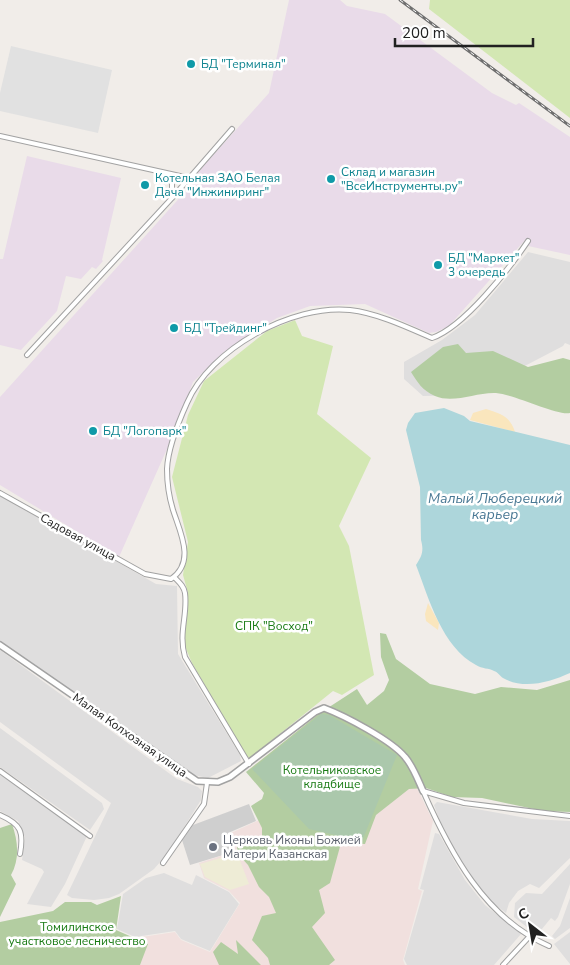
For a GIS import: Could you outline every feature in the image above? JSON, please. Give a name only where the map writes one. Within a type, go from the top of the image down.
[{"type":"street","points":[[27,355],[172,198],[232,129]]},
{"type":"street","points":[[0,136],[188,178]]},
{"type":"street","points":[[159,172],[169,178],[172,183],[172,198]]},
{"type":"street","points":[[249,764],[185,656],[181,638],[185,593],[182,585],[174,577],[179,573],[185,546],[173,510],[168,486],[167,468],[170,450],[196,385],[209,368],[262,331],[292,317],[326,309],[350,310],[373,315],[432,338],[441,335],[479,301],[528,241]]},
{"type":"street","name":"Садовая улица","points":[[0,493],[145,574],[166,580],[174,577]]},
{"type":"street","name":"Малая Колхозная улица","points":[[0,645],[185,775],[207,783]]},
{"type":"street","points":[[163,863],[204,804],[207,783],[230,778],[315,712],[324,708],[342,715],[396,749],[409,762],[447,843],[480,894],[528,937],[549,946]]},
{"type":"street","points":[[0,771],[90,836]]},
{"type":"street","points":[[423,791],[464,803],[570,816]]},
{"type":"street","points":[[0,815],[12,820],[18,828],[22,840],[20,854]]},
{"type":"street","points":[[503,965],[528,937]]},
{"type":"shaded area","points":[[289,0],[340,0],[347,6],[385,14],[492,93],[516,105],[519,103],[570,137],[570,255],[528,246],[530,242],[525,240],[449,326],[436,332],[429,333],[365,304],[310,306],[277,318],[225,351],[193,382],[175,431],[119,557],[0,485],[0,397],[193,183],[199,171],[269,93]]},
{"type":"shaded area","points":[[11,46],[112,70],[98,133],[0,111],[0,93]]},
{"type":"shaded area","points":[[27,156],[121,178],[103,261],[96,269],[92,267],[81,279],[66,276],[57,311],[21,350],[0,345],[0,259],[3,259]]},
{"type":"shaded area","points":[[528,252],[570,262],[570,345],[565,343],[563,346],[469,395],[423,396],[404,379],[404,362],[442,340],[475,315]]},
{"type":"shaded area","points":[[0,495],[156,584],[177,586],[178,654],[240,755],[241,761],[208,778],[188,774],[0,642]]},
{"type":"shaded area","points":[[0,650],[177,779],[198,787],[202,791],[201,800],[168,853],[154,869],[119,894],[109,898],[94,900],[72,898],[67,895],[111,803],[0,722]]},
{"type":"shaded area","points":[[0,728],[102,803],[104,809],[90,830],[0,767]]},
{"type":"shaded area","points":[[399,756],[405,764],[433,821],[418,889],[422,891],[403,960],[405,965],[108,965],[102,943],[175,932],[181,940],[210,952],[240,903],[229,891],[204,878],[199,863],[236,851],[231,833]]},
{"type":"shaded area","points":[[0,774],[87,836],[65,884],[51,907],[27,904],[44,872],[42,869],[22,860],[25,837],[18,821],[0,811]]},
{"type":"shaded area","points":[[437,802],[532,819],[570,821],[570,858],[539,888],[530,884],[518,891],[509,903],[506,913],[494,904],[473,881],[445,836],[434,805]]},
{"type":"shaded area","points":[[249,804],[256,821],[228,833],[233,852],[190,865],[182,840],[193,825]]},
{"type":"shaded area","points":[[435,833],[439,834],[465,880],[485,905],[521,934],[494,965],[407,965],[404,959],[424,890],[420,889]]},
{"type":"shaded area","points":[[237,853],[249,884],[230,890],[205,877],[200,864]]},
{"type":"shaded area","points":[[570,864],[570,884],[558,917],[555,921],[551,918],[537,935],[514,917],[515,903],[526,893],[542,894]]},
{"type":"shaded area","points":[[164,873],[192,885],[196,875],[229,892],[239,904],[210,951],[181,939],[175,931],[135,937],[117,929],[123,894],[146,878]]},
{"type":"shaded area","points":[[570,898],[570,928],[555,939],[552,936],[560,926]]},
{"type":"shaded area","points":[[570,932],[570,964],[554,944]]},
{"type":"green space","points":[[430,0],[570,0],[570,118],[429,9]]},
{"type":"green space","name":"СПК \"Восход\"","points":[[295,320],[302,336],[333,346],[317,414],[371,458],[339,526],[349,546],[374,675],[342,695],[333,691],[250,758],[246,756],[192,663],[184,644],[188,593],[183,575],[188,542],[172,477],[188,415],[204,381],[267,331]]},
{"type":"green space","points":[[458,344],[466,353],[493,351],[528,367],[563,358],[570,360],[570,413],[556,411],[496,393],[450,399],[431,394],[421,386],[411,372],[443,347]]},
{"type":"green space","points":[[380,633],[386,634],[396,659],[430,684],[475,694],[501,687],[537,690],[570,680],[570,812],[543,811],[482,798],[452,797],[426,788],[409,789],[376,815],[365,844],[341,843],[330,883],[319,890],[325,913],[312,927],[335,960],[329,965],[270,965],[268,958],[252,940],[262,916],[276,913],[269,897],[259,887],[248,865],[238,854],[237,847],[262,836],[262,828],[251,806],[262,799],[264,793],[246,772],[320,713],[357,689],[367,705],[384,691],[389,680],[381,657]]},
{"type":"green space","name":"Котельниковское кладбище","points":[[321,714],[329,715],[397,755],[362,841],[309,829],[252,769]]},
{"type":"green space","name":"Томилинское участковое лесничество","points":[[12,824],[16,837],[17,856],[11,875],[16,884],[0,917],[0,828]]},
{"type":"green space","name":"Томилинское участковое лесничество","points":[[121,896],[116,930],[148,944],[140,965],[0,965],[0,922],[53,911],[65,902],[91,902],[97,905]]},
{"type":"green space","points":[[236,940],[261,965],[219,965],[213,952],[221,942],[238,954]]},
{"type":"sand","points":[[486,409],[508,419],[515,432],[470,420],[473,413]]},
{"type":"sand","points":[[428,603],[439,623],[438,630],[426,621],[425,614]]},
{"type":"water","name":"Малый Люберецкий карьер","points":[[444,408],[464,416],[470,421],[570,445],[570,673],[546,682],[520,684],[511,682],[490,669],[478,666],[464,657],[454,647],[438,621],[416,565],[422,550],[420,487],[406,430],[408,423],[415,413]]},
{"type":"railway","points":[[400,0],[570,126]]},
{"type":"place","name":"БД \"Терминал\"","points":[[191,64]]},
{"type":"place","name":"Склад и магазин \"ВсеИнструменты.ру\"","points":[[331,179]]},
{"type":"place","name":"Котельная ЗАО Белая Дача \"Инжиниринг\"","points":[[145,185]]},
{"type":"place","name":"БД \"Маркет\" 3 очередь","points":[[438,265]]},
{"type":"place","name":"БД \"Трейдинг\"","points":[[174,328]]},
{"type":"place","name":"БД \"Логопарк\"","points":[[93,431]]},
{"type":"place","name":"Церковь Иконы Божией Матери Казанская","points":[[213,847]]}]
